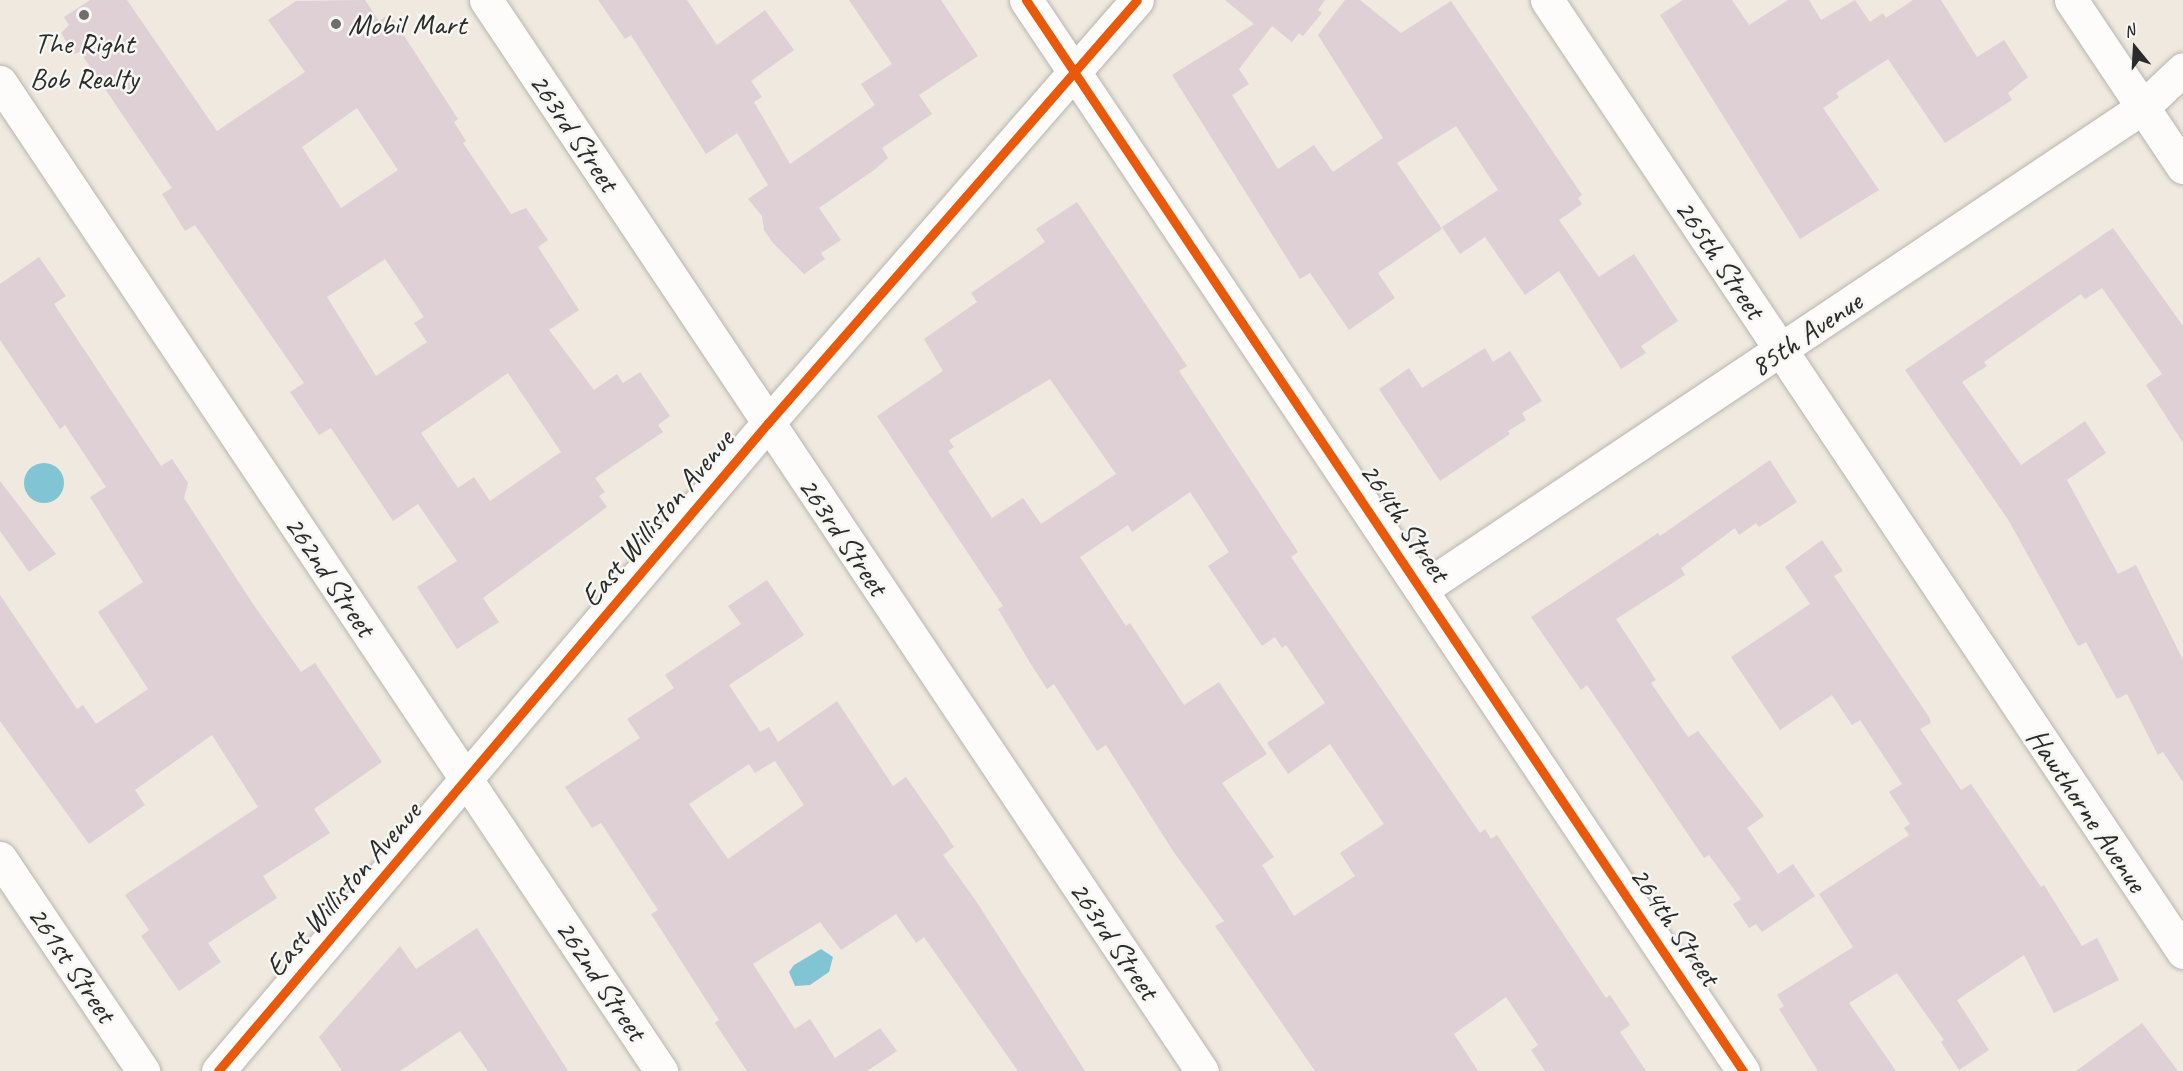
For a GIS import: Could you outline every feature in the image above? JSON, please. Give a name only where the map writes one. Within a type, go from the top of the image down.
[{"type":"street","name":"263rd Street","points":[[486,0],[1202,1071]]},
{"type":"street","name":"264th Street","points":[[1026,0],[1743,1071]]},
{"type":"street","name":"East Williston Avenue","points":[[218,1071],[467,781],[768,423],[1076,74],[1137,0]]},
{"type":"street","name":"265th Street","points":[[1547,0],[1992,668]]},
{"type":"street","points":[[2071,0],[2183,167]]},
{"type":"street","name":"85th Avenue","points":[[1422,589],[2143,107],[2183,69]]},
{"type":"street","name":"262nd Street","points":[[0,82],[661,1071]]},
{"type":"street","name":"Hawthorne Avenue","points":[[1992,668],[2183,952]]},
{"type":"street","name":"261st Street","points":[[0,858],[143,1071]]},
{"type":"water","points":[[44,463],[52,464],[58,469],[63,475],[63,491],[58,497],[52,502],[44,503],[36,502],[30,497],[25,491],[24,483],[25,475],[30,469],[36,464]]},
{"type":"water","points":[[821,949],[833,957],[829,972],[810,985],[795,986],[789,972],[794,965]]},
{"type":"building","points":[[90,0],[127,0],[217,131],[305,72],[268,20],[296,1],[365,0],[379,21],[390,14],[458,119],[454,122],[466,141],[463,143],[511,214],[526,208],[548,240],[538,247],[579,310],[549,330],[594,390],[617,374],[623,383],[640,372],[670,416],[658,425],[663,432],[595,478],[605,492],[599,496],[607,507],[483,598],[499,622],[457,649],[417,587],[457,561],[418,504],[393,521],[331,428],[319,435],[290,392],[304,383],[195,225],[185,231],[162,194],[172,188],[80,52],[74,54],[61,33],[69,25],[64,17]],"holes":[[[357,108],[398,170],[341,208],[302,147]],[[385,259],[424,317],[414,323],[427,342],[376,376],[327,297]],[[508,373],[561,452],[490,501],[474,477],[458,488],[421,433]]]},
{"type":"building","points":[[598,0],[687,0],[717,45],[765,10],[794,50],[751,81],[762,97],[754,102],[790,164],[875,105],[861,84],[892,64],[849,0],[941,0],[978,56],[919,95],[932,114],[882,148],[888,158],[874,170],[819,208],[841,240],[821,253],[825,259],[804,274],[773,243],[764,230],[762,216],[748,199],[768,185],[737,133],[706,154],[631,35],[625,39]]},
{"type":"building","points":[[1225,0],[1325,0],[1318,10],[1322,13],[1303,36],[1299,33],[1292,42],[1272,26],[1239,69],[1249,84],[1232,95],[1278,169],[1314,145],[1333,172],[1383,138],[1318,35],[1345,0],[1360,0],[1401,33],[1451,1],[1582,195],[1578,198],[1582,204],[1559,220],[1599,277],[1634,254],[1678,321],[1641,346],[1646,353],[1621,369],[1559,271],[1525,295],[1485,237],[1460,254],[1442,227],[1498,190],[1456,126],[1397,163],[1442,229],[1378,273],[1395,298],[1349,330],[1310,273],[1300,279],[1172,75],[1254,24]]},
{"type":"building","points":[[1683,0],[1732,0],[1749,25],[1788,0],[1809,0],[1821,20],[1855,0],[1870,22],[1883,13],[1886,18],[1913,0],[1941,0],[1977,57],[2004,40],[2028,77],[2008,93],[2012,100],[1945,143],[1888,59],[1836,93],[1839,97],[1823,108],[1879,190],[1800,239],[1660,15]]},
{"type":"building","points":[[1077,202],[1187,366],[1179,371],[1298,552],[1291,557],[1480,833],[1485,829],[1491,839],[1497,835],[1606,998],[1610,995],[1630,1025],[1620,1032],[1646,1071],[1545,1071],[1531,1050],[1538,1045],[1506,997],[1454,1034],[1478,1071],[1315,1071],[1215,926],[1224,921],[1173,851],[1106,745],[1097,751],[1054,684],[1047,689],[998,609],[1003,606],[877,416],[943,371],[924,339],[977,302],[971,293],[1045,242],[1036,229]],"holes":[[[1050,379],[1116,474],[1041,524],[1023,498],[992,518],[948,451],[954,447],[949,440]],[[1190,492],[1229,552],[1208,566],[1262,646],[1275,637],[1282,648],[1286,645],[1325,703],[1267,743],[1288,774],[1330,744],[1384,824],[1340,853],[1355,876],[1294,916],[1262,865],[1274,857],[1222,783],[1267,754],[1219,682],[1184,705],[1130,623],[1126,626],[1080,557],[1128,525],[1132,532]]]},
{"type":"building","points":[[2113,228],[2183,326],[2183,443],[2146,385],[2162,374],[2102,288],[2085,299],[2081,294],[1984,362],[1987,366],[1962,382],[2021,465],[2085,421],[2106,453],[2067,480],[2118,574],[2136,565],[2183,660],[2183,782],[2163,752],[2158,755],[2127,694],[2117,699],[2086,642],[2078,646],[2009,521],[1905,370]]},
{"type":"building","points":[[39,257],[66,296],[54,304],[161,466],[172,459],[188,483],[184,498],[253,604],[301,672],[315,663],[382,762],[314,809],[330,833],[263,876],[277,898],[208,943],[221,962],[179,991],[141,936],[149,930],[125,895],[258,807],[212,735],[135,790],[145,805],[89,844],[0,721],[0,595],[77,709],[83,705],[96,724],[148,689],[98,612],[143,582],[90,497],[106,487],[65,425],[60,429],[0,340],[0,284]]},
{"type":"building","points":[[1485,348],[1493,362],[1510,351],[1542,401],[1522,413],[1526,420],[1508,431],[1510,434],[1440,481],[1379,389],[1409,368],[1422,388]]},
{"type":"building","points":[[1770,460],[1797,502],[1759,527],[1756,523],[1739,535],[1735,528],[1681,568],[1685,575],[1616,619],[1656,680],[1651,683],[1688,737],[1698,731],[1764,816],[1747,828],[1778,874],[1793,864],[1815,896],[1762,932],[1756,924],[1749,928],[1733,904],[1741,899],[1709,855],[1704,858],[1587,685],[1581,690],[1531,617],[1658,533],[1660,536]]},
{"type":"building","points":[[0,481],[56,554],[29,572],[0,531]]},
{"type":"building","points":[[1822,540],[1843,571],[1834,576],[1929,717],[1931,723],[1920,729],[1961,790],[1971,784],[2041,887],[2044,885],[2082,946],[2097,938],[2119,980],[2054,1013],[2024,955],[1957,1000],[1989,1050],[1959,1070],[1941,1042],[1944,1040],[1897,973],[1849,1003],[1896,1071],[1818,1071],[1779,1009],[1784,1006],[1777,995],[1853,947],[1819,894],[1909,835],[1904,828],[1910,824],[1889,792],[1902,784],[1860,720],[1852,725],[1832,695],[1780,730],[1731,657],[1810,604],[1785,567]]},
{"type":"building","points":[[767,580],[804,635],[729,685],[760,732],[769,727],[778,742],[837,701],[893,786],[906,777],[943,830],[954,847],[943,855],[976,901],[1085,1071],[1018,1071],[924,937],[916,943],[896,914],[841,950],[820,922],[753,964],[795,1029],[810,1019],[835,1058],[880,1028],[897,1051],[867,1071],[747,1071],[715,1023],[719,1020],[651,914],[658,910],[601,823],[592,828],[565,787],[640,738],[627,719],[674,688],[665,675],[741,624],[728,606]],"holes":[[[775,761],[804,805],[728,859],[689,804],[749,764],[755,773]]]},
{"type":"building","points":[[477,928],[568,1071],[488,1071],[460,1031],[400,1071],[342,1071],[319,1037],[400,946],[416,969]]},
{"type":"building","points":[[2142,1023],[2178,1071],[2076,1071]]},
{"type":"cycle path","points":[[1026,0],[1743,1071]]},
{"type":"cycle path","points":[[218,1071],[768,423],[1137,0]]},
{"type":"place","name":"The Right Bob Realty","points":[[84,15]]},
{"type":"place","name":"Mobil Mart","points":[[336,24]]}]
